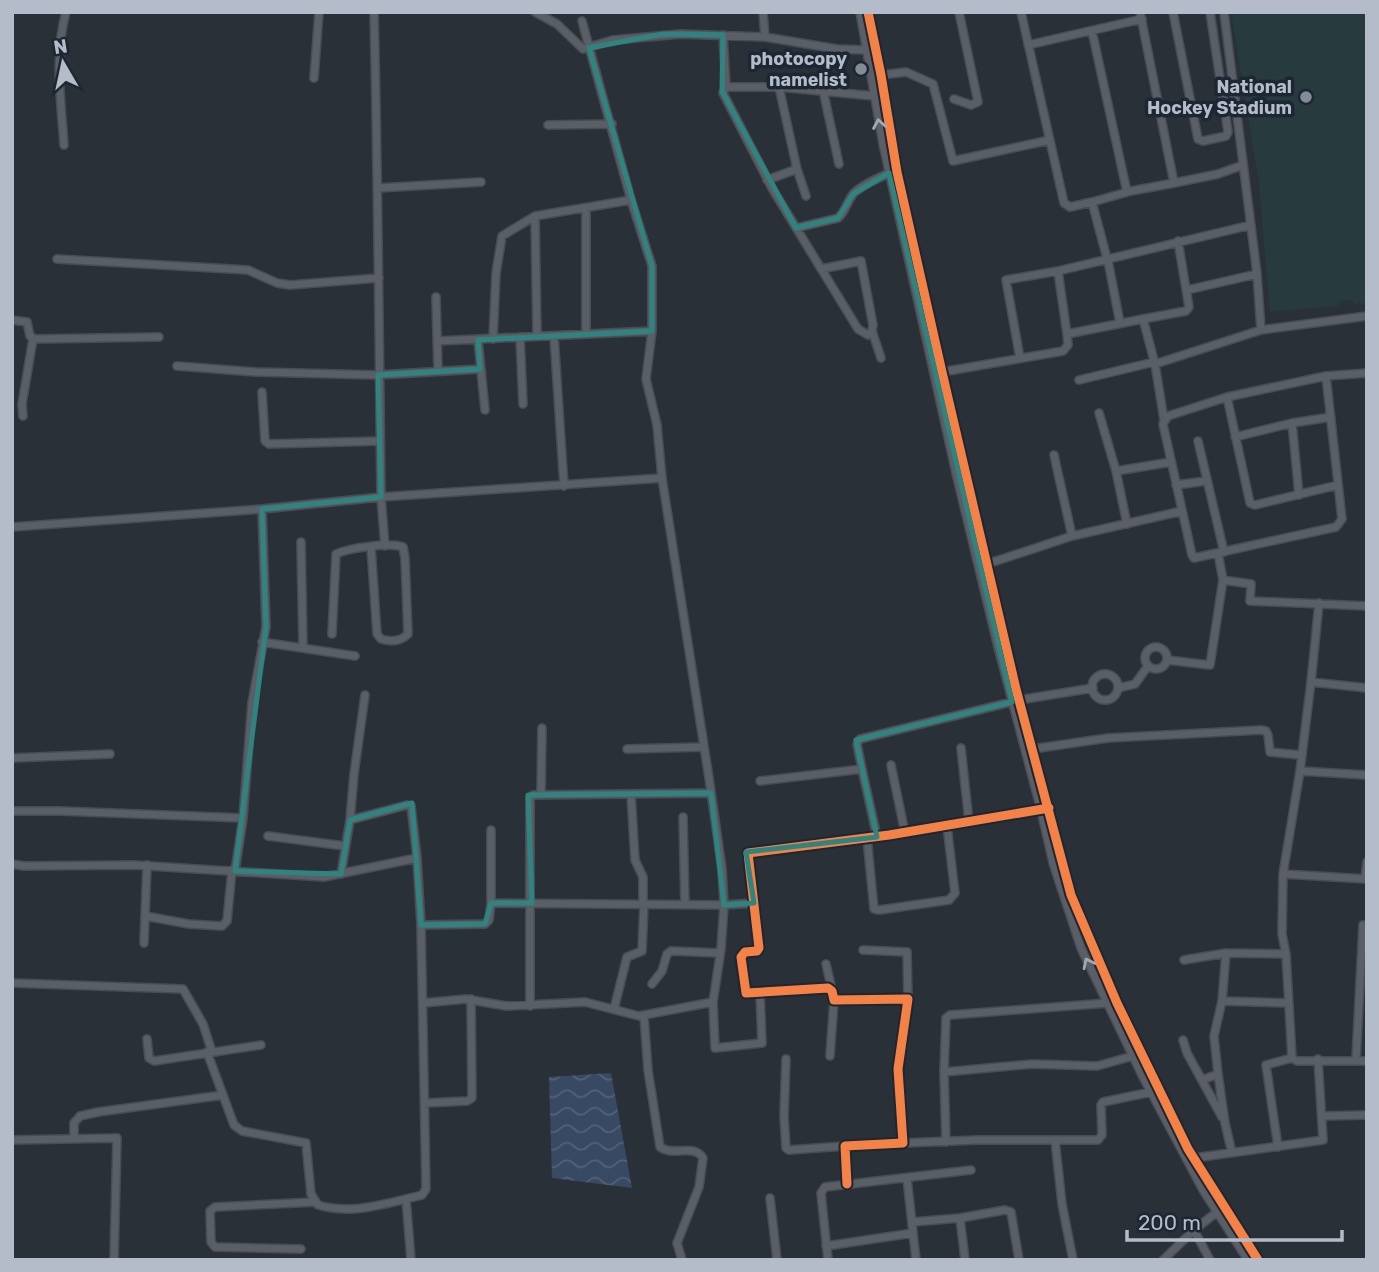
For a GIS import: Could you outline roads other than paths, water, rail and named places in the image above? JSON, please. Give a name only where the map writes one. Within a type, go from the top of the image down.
[{"type":"street","points":[[64,145],[60,61],[66,12]]},
{"type":"street","points":[[314,78],[319,12]]},
{"type":"street","points":[[374,12],[381,497],[385,546]]},
{"type":"street","points":[[535,12],[557,24],[579,47],[589,48],[613,40],[663,34],[765,37],[838,49],[867,50]]},
{"type":"street","points":[[763,12],[765,37]]},
{"type":"street","points":[[860,12],[889,173],[956,473],[1015,701],[1071,895],[1117,1003],[1194,1158],[1258,1260]]},
{"type":"street","points":[[868,12],[897,172],[987,564],[1015,701],[1032,749],[1053,863],[1081,948],[1133,1056],[1203,1190],[1248,1260]]},
{"type":"street","points":[[954,99],[971,105],[978,102],[959,12]]},
{"type":"street","points":[[1021,12],[1066,206],[1218,174],[1243,164]]},
{"type":"street","points":[[1173,12],[1198,139],[1203,141],[1226,136],[1228,132],[1210,12]]},
{"type":"street","points":[[1224,12],[1257,274],[1261,330]]},
{"type":"street","points":[[1028,45],[1091,31],[1141,16],[1174,183]]},
{"type":"street","points":[[582,20],[631,200],[652,266],[652,331],[646,379],[657,425],[662,478],[722,869],[724,905],[713,1002],[715,1048],[760,1045],[763,1041],[760,993]]},
{"type":"street","points":[[1091,31],[1127,192]]},
{"type":"street","points":[[723,35],[726,87],[723,93],[767,180],[858,329],[868,335],[872,331]]},
{"type":"street","points":[[881,75],[906,72],[933,84],[953,161],[1050,140]]},
{"type":"street","points":[[726,87],[779,87],[874,96]]},
{"type":"street","points":[[779,87],[797,169],[806,196]]},
{"type":"street","points":[[822,90],[839,164]]},
{"type":"street","points":[[548,125],[612,124]]},
{"type":"street","points":[[767,180],[797,169]]},
{"type":"street","points":[[796,228],[838,218],[853,194],[889,173]]},
{"type":"street","points":[[378,188],[481,182]]},
{"type":"street","points":[[493,339],[500,241],[507,231],[535,216],[631,200]]},
{"type":"street","points":[[1092,202],[1120,323]]},
{"type":"street","points":[[586,209],[586,334]]},
{"type":"street","points":[[535,216],[537,335]]},
{"type":"street","points":[[1020,359],[1006,280],[1058,271],[1251,225]]},
{"type":"street","points":[[1067,334],[1186,311],[1189,307],[1178,242]]},
{"type":"street","points":[[57,259],[247,270],[277,283],[290,285],[379,278]]},
{"type":"street","points":[[821,269],[861,261],[872,331],[881,358]]},
{"type":"street","points":[[942,372],[1063,351],[1068,345],[1058,271]]},
{"type":"street","points":[[1187,290],[1257,274]]},
{"type":"street","points":[[436,296],[438,372]]},
{"type":"street","points":[[1079,380],[1154,363],[1261,330],[1367,316]]},
{"type":"street","points":[[1143,319],[1192,555],[1198,558],[1339,526],[1342,519],[1326,376]]},
{"type":"street","points":[[12,320],[27,322],[33,339],[22,404],[23,416]]},
{"type":"street","points":[[437,341],[652,331]]},
{"type":"street","points":[[554,336],[564,486]]},
{"type":"street","points":[[33,339],[159,337]]},
{"type":"street","points":[[520,337],[523,404]]},
{"type":"street","points":[[478,340],[485,410]]},
{"type":"street","points":[[177,366],[256,372],[379,375],[480,369]]},
{"type":"street","points":[[1164,420],[1168,416],[1227,397],[1326,376],[1367,373]]},
{"type":"street","points":[[262,392],[265,441],[269,444],[380,441]]},
{"type":"street","points":[[1227,397],[1250,503],[1255,505],[1339,485]]},
{"type":"street","points":[[1099,413],[1116,471],[1127,524]]},
{"type":"street","points":[[1235,437],[1292,423],[1331,418]]},
{"type":"street","points":[[1292,423],[1299,495]]},
{"type":"street","points":[[1167,660],[1210,665],[1223,580],[1221,552],[1198,441]]},
{"type":"street","points":[[1054,455],[1072,536]]},
{"type":"street","points":[[1116,471],[1171,462]]},
{"type":"street","points":[[12,527],[262,509],[381,497],[662,478]]},
{"type":"street","points":[[1176,485],[1206,481]]},
{"type":"street","points":[[145,916],[189,924],[222,926],[227,921],[243,818],[252,703],[266,622],[262,509]]},
{"type":"street","points":[[987,564],[1072,536],[1182,511]]},
{"type":"street","points":[[301,542],[303,647]]},
{"type":"street","points":[[332,634],[335,556],[338,552],[371,547],[401,546],[405,558],[409,631],[407,636],[397,640],[381,639],[377,634],[371,547]]},
{"type":"street","points":[[1223,580],[1251,584],[1250,601],[1367,606]]},
{"type":"street","points":[[1293,1058],[1286,954],[1282,934],[1283,874],[1300,771],[1319,603]]},
{"type":"street","points":[[262,642],[355,656]]},
{"type":"street","points":[[1151,648],[1162,649],[1167,654],[1165,665],[1158,669],[1148,666],[1145,656],[1151,648]]},
{"type":"street","points":[[1118,688],[1135,684],[1148,666]]},
{"type":"street","points":[[1105,674],[1113,677],[1118,688],[1115,695],[1108,699],[1100,698],[1093,688],[1095,680],[1105,674]]},
{"type":"street","points":[[1311,682],[1367,688]]},
{"type":"street","points":[[877,837],[857,744],[860,739],[1015,701],[1093,688]]},
{"type":"street","points":[[341,874],[365,695]]},
{"type":"street","points":[[541,795],[542,727]]},
{"type":"street","points":[[1032,749],[1108,738],[1261,730],[1268,735],[1270,752],[1300,755]]},
{"type":"street","points":[[627,749],[704,747]]},
{"type":"street","points":[[961,748],[968,822]]},
{"type":"street","points":[[12,758],[110,754]]},
{"type":"street","points":[[891,765],[905,833]]},
{"type":"street","points":[[761,781],[862,769]]},
{"type":"street","points":[[1300,771],[1367,775]]},
{"type":"street","points":[[530,1006],[528,801],[533,795],[711,793]]},
{"type":"street","points":[[614,1009],[627,957],[642,951],[643,877],[635,860],[631,794]]},
{"type":"street","points":[[301,1250],[215,1247],[211,1242],[210,1211],[215,1208],[315,1202],[336,1210],[368,1208],[422,1195],[426,1189],[421,925],[411,806],[350,820]]},
{"type":"street","points":[[832,991],[828,988],[746,993],[741,957],[745,952],[757,951],[759,948],[748,853],[905,833],[1045,809]]},
{"type":"street","points":[[12,811],[243,818]]},
{"type":"street","points":[[683,817],[685,905]]},
{"type":"street","points":[[867,838],[874,908],[879,910],[949,900],[955,893],[947,826]]},
{"type":"street","points":[[421,925],[485,924],[489,920],[491,830]]},
{"type":"street","points":[[268,836],[345,846]]},
{"type":"street","points":[[12,864],[148,865],[316,877],[417,858]]},
{"type":"street","points":[[1283,874],[1366,879],[1367,862]]},
{"type":"street","points":[[144,943],[148,865]]},
{"type":"street","points":[[491,903],[724,905],[754,902]]},
{"type":"street","points":[[1356,1060],[1363,925]]},
{"type":"street","points":[[863,950],[907,952],[908,999],[898,1069],[903,1143]]},
{"type":"street","points":[[652,984],[662,971],[667,954],[671,951],[720,953]]},
{"type":"street","points":[[1184,960],[1226,953],[1286,954]]},
{"type":"street","points":[[1226,953],[1222,1001],[1214,1036],[1217,1074],[1232,1153]]},
{"type":"street","points":[[826,964],[834,1000],[830,1056]]},
{"type":"street","points":[[12,983],[183,989],[200,1016],[231,1122],[242,1131],[306,1143],[311,1194],[315,1202]]},
{"type":"street","points":[[423,1003],[471,999],[506,1006],[585,1002],[644,1016],[713,1002]]},
{"type":"street","points":[[425,1103],[467,1101],[472,1098],[471,999]]},
{"type":"street","points":[[834,1000],[908,999]]},
{"type":"street","points":[[1222,1001],[1289,1003]]},
{"type":"street","points":[[946,1142],[945,1021],[950,1015],[1108,1003]]},
{"type":"street","points":[[644,1016],[648,1070],[660,1147],[665,1151],[695,1151],[703,1158],[699,1187],[677,1242],[682,1260]]},
{"type":"street","points":[[147,1039],[149,1058],[154,1060],[261,1045]]},
{"type":"street","points":[[1183,1040],[1187,1053],[1225,1123]]},
{"type":"street","points":[[944,1072],[1032,1064],[1097,1066],[1133,1056]]},
{"type":"street","points":[[1278,1147],[1266,1065],[1293,1058],[1297,1061],[1367,1061]]},
{"type":"street","points":[[786,1059],[784,1116],[786,1147],[789,1150],[903,1143],[1101,1138],[1103,1102],[1151,1092]]},
{"type":"street","points":[[1194,1158],[1321,1141],[1324,1137],[1318,1059]]},
{"type":"street","points":[[1202,1080],[1217,1074]]},
{"type":"street","points":[[75,1138],[74,1124],[80,1116],[223,1095]]},
{"type":"street","points":[[1323,1116],[1367,1115]]},
{"type":"street","points":[[12,1140],[114,1137],[118,1141],[114,1260]]},
{"type":"street","points":[[1055,1140],[1062,1204],[1073,1260]]},
{"type":"street","points":[[845,1146],[847,1184]]},
{"type":"street","points":[[828,1260],[821,1189],[971,1170]]},
{"type":"street","points":[[907,1178],[916,1260]]},
{"type":"street","points":[[770,1198],[777,1260]]},
{"type":"street","points":[[406,1199],[411,1260]]},
{"type":"street","points":[[912,1222],[1009,1210],[1019,1260]]},
{"type":"street","points":[[1163,1260],[1217,1212]]},
{"type":"street","points":[[960,1218],[965,1260]]},
{"type":"street","points":[[1194,1230],[1210,1260]]},
{"type":"street","points":[[826,1246],[913,1233]]},
{"type":"water","points":[[611,1073],[632,1188],[552,1178],[549,1077]]},
{"type":"place","name":"photocopy namelist","points":[[861,69]]},
{"type":"place","name":"National Hockey Stadium","points":[[1306,97]]}]
